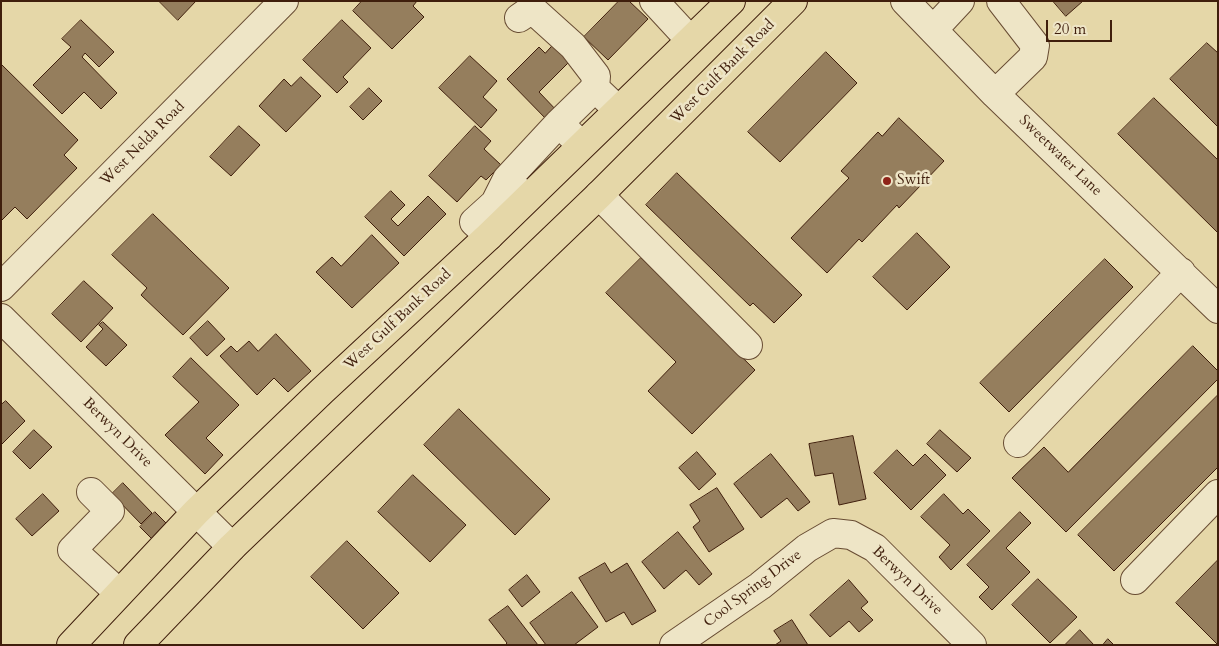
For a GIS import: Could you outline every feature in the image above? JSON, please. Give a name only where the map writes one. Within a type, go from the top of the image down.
[{"type":"main road","name":"West Gulf Bank Road","points":[[71,645],[196,512],[322,391],[489,236],[731,1]]},
{"type":"main road","name":"West Gulf Bank Road","points":[[138,645],[232,547],[599,195],[793,1]]},
{"type":"street","name":"West Nelda Road","points":[[1,287],[284,1]]},
{"type":"street","points":[[654,1],[690,40]]},
{"type":"street","name":"Sweetwater Lane","points":[[905,1],[995,94],[1218,309]]},
{"type":"street","points":[[932,30],[960,1]]},
{"type":"street","points":[[995,94],[1034,57],[1035,46],[1001,1]]},
{"type":"street","points":[[489,236],[474,222],[496,203],[507,179],[559,123],[595,88],[596,76],[573,46],[532,9],[518,18]]},
{"type":"street","points":[[595,88],[618,110]]},
{"type":"street","points":[[559,123],[581,145]]},
{"type":"street","points":[[507,179],[526,199]]},
{"type":"street","points":[[599,195],[748,345]]},
{"type":"street","points":[[1018,443],[1181,272]]},
{"type":"street","name":"Berwyn Drive","points":[[1,318],[232,547]]},
{"type":"street","points":[[91,492],[110,511],[72,550],[119,593]]},
{"type":"street","points":[[1135,580],[1218,494]]},
{"type":"street","name":"Berwyn Drive","points":[[833,533],[851,535],[875,548],[972,645]]},
{"type":"street","name":"Cool Spring Drive","points":[[674,645],[753,591],[807,548],[833,533]]},
{"type":"building","points":[[159,1],[196,1],[178,20]]},
{"type":"building","points":[[362,1],[417,1],[413,6],[424,17],[392,49],[353,11]]},
{"type":"building","points":[[619,1],[629,1],[648,19],[608,60],[584,37]]},
{"type":"building","points":[[1053,1],[1083,1],[1066,16]]},
{"type":"building","points":[[81,20],[114,52],[99,67],[85,53],[82,57],[117,93],[101,109],[84,92],[62,114],[33,85],[71,47],[62,39]]},
{"type":"building","points":[[342,20],[371,48],[343,77],[348,82],[337,93],[303,60]]},
{"type":"building","points":[[556,42],[572,59],[539,92],[559,113],[549,122],[507,79],[539,47],[545,53]]},
{"type":"building","points":[[1207,43],[1218,53],[1218,127],[1170,79]]},
{"type":"building","points":[[826,52],[857,83],[780,162],[748,132]]},
{"type":"building","points":[[470,56],[497,81],[483,97],[497,110],[481,128],[439,88]]},
{"type":"building","points":[[1,64],[78,140],[64,155],[77,168],[27,219],[15,207],[1,221]]},
{"type":"building","points":[[301,77],[321,96],[286,132],[259,106],[284,79],[291,86]]},
{"type":"building","points":[[369,88],[382,101],[363,120],[350,107]]},
{"type":"building","points":[[1154,98],[1218,160],[1218,233],[1118,134]]},
{"type":"building","points":[[899,118],[944,161],[899,208],[897,205],[862,242],[859,239],[827,273],[791,238],[849,178],[841,171],[878,132],[882,136]]},
{"type":"building","points":[[239,126],[260,145],[231,176],[210,157]]},
{"type":"building","points":[[475,126],[491,141],[484,149],[501,165],[486,180],[481,176],[457,202],[429,176]]},
{"type":"building","points":[[677,173],[802,295],[774,323],[753,303],[750,306],[646,205]]},
{"type":"building","points":[[391,191],[405,205],[391,219],[398,226],[428,196],[446,214],[404,256],[365,217]]},
{"type":"building","points":[[153,214],[229,288],[183,335],[141,295],[147,288],[112,255]]},
{"type":"building","points":[[917,233],[950,267],[907,310],[873,277]]},
{"type":"building","points":[[372,235],[399,263],[352,308],[316,272],[332,257],[341,266]]},
{"type":"building","points":[[641,258],[755,370],[692,434],[648,391],[676,362],[606,293]]},
{"type":"building","points":[[1105,259],[1133,287],[1009,412],[980,383]]},
{"type":"building","points":[[84,281],[113,308],[81,342],[52,314]]},
{"type":"building","points":[[208,321],[225,339],[207,356],[190,338]]},
{"type":"building","points":[[103,322],[127,345],[106,366],[86,347],[103,329],[99,325]]},
{"type":"building","points":[[276,334],[311,371],[288,392],[274,378],[257,395],[220,356],[231,346],[237,352],[249,341],[258,351]]},
{"type":"building","points":[[1193,346],[1218,371],[1218,379],[1066,532],[1012,478],[1044,447],[1068,472]]},
{"type":"building","points":[[191,358],[239,405],[206,438],[223,455],[205,474],[165,435],[199,402],[173,377]]},
{"type":"building","points":[[1218,395],[1218,467],[1114,571],[1078,535]]},
{"type":"building","points":[[6,401],[25,421],[1,445],[1,405]]},
{"type":"building","points":[[459,409],[550,499],[515,535],[424,445]]},
{"type":"building","points":[[34,430],[52,447],[30,469],[13,452]]},
{"type":"building","points":[[940,430],[971,458],[957,472],[927,444]]},
{"type":"building","points":[[853,436],[866,499],[839,505],[833,473],[815,476],[809,444]]},
{"type":"building","points":[[897,450],[913,466],[925,454],[946,475],[911,510],[874,473]]},
{"type":"building","points":[[697,452],[716,474],[699,490],[679,468]]},
{"type":"building","points":[[771,454],[810,502],[798,511],[787,498],[761,518],[734,484]]},
{"type":"building","points":[[413,475],[466,525],[430,562],[378,512]]},
{"type":"building","points":[[123,483],[152,513],[141,524],[112,494]]},
{"type":"building","points":[[717,488],[744,529],[709,552],[693,527],[700,521],[690,505]]},
{"type":"building","points":[[43,494],[59,511],[32,536],[16,519]]},
{"type":"building","points":[[944,494],[963,514],[968,509],[990,531],[951,570],[939,557],[950,545],[921,517]]},
{"type":"building","points":[[155,512],[170,527],[154,541],[140,527]]},
{"type":"building","points":[[1020,512],[1031,523],[1006,548],[1030,572],[992,610],[979,597],[989,587],[967,565]]},
{"type":"building","points":[[678,532],[712,574],[699,585],[686,570],[664,589],[642,562]]},
{"type":"building","points":[[347,541],[399,593],[363,629],[311,577]]},
{"type":"building","points":[[1218,560],[1218,645],[1176,603]]},
{"type":"building","points":[[605,563],[611,573],[627,563],[656,611],[632,625],[624,612],[606,622],[579,578]]},
{"type":"building","points":[[527,575],[540,592],[522,607],[509,590]]},
{"type":"building","points":[[1038,579],[1077,617],[1050,643],[1012,605]]},
{"type":"building","points":[[849,580],[868,602],[861,608],[873,620],[859,632],[849,621],[830,637],[810,615]]},
{"type":"building","points":[[572,592],[598,627],[574,645],[546,645],[530,623]]},
{"type":"building","points":[[508,606],[538,645],[505,645],[507,643],[489,620]]},
{"type":"building","points":[[792,620],[808,645],[775,645],[781,641],[774,631]]},
{"type":"building","points":[[1080,630],[1094,645],[1065,645]]},
{"type":"building","points":[[1108,639],[1114,645],[1103,645]]},
{"type":"place","name":"Swift","points":[[887,181]]}]
